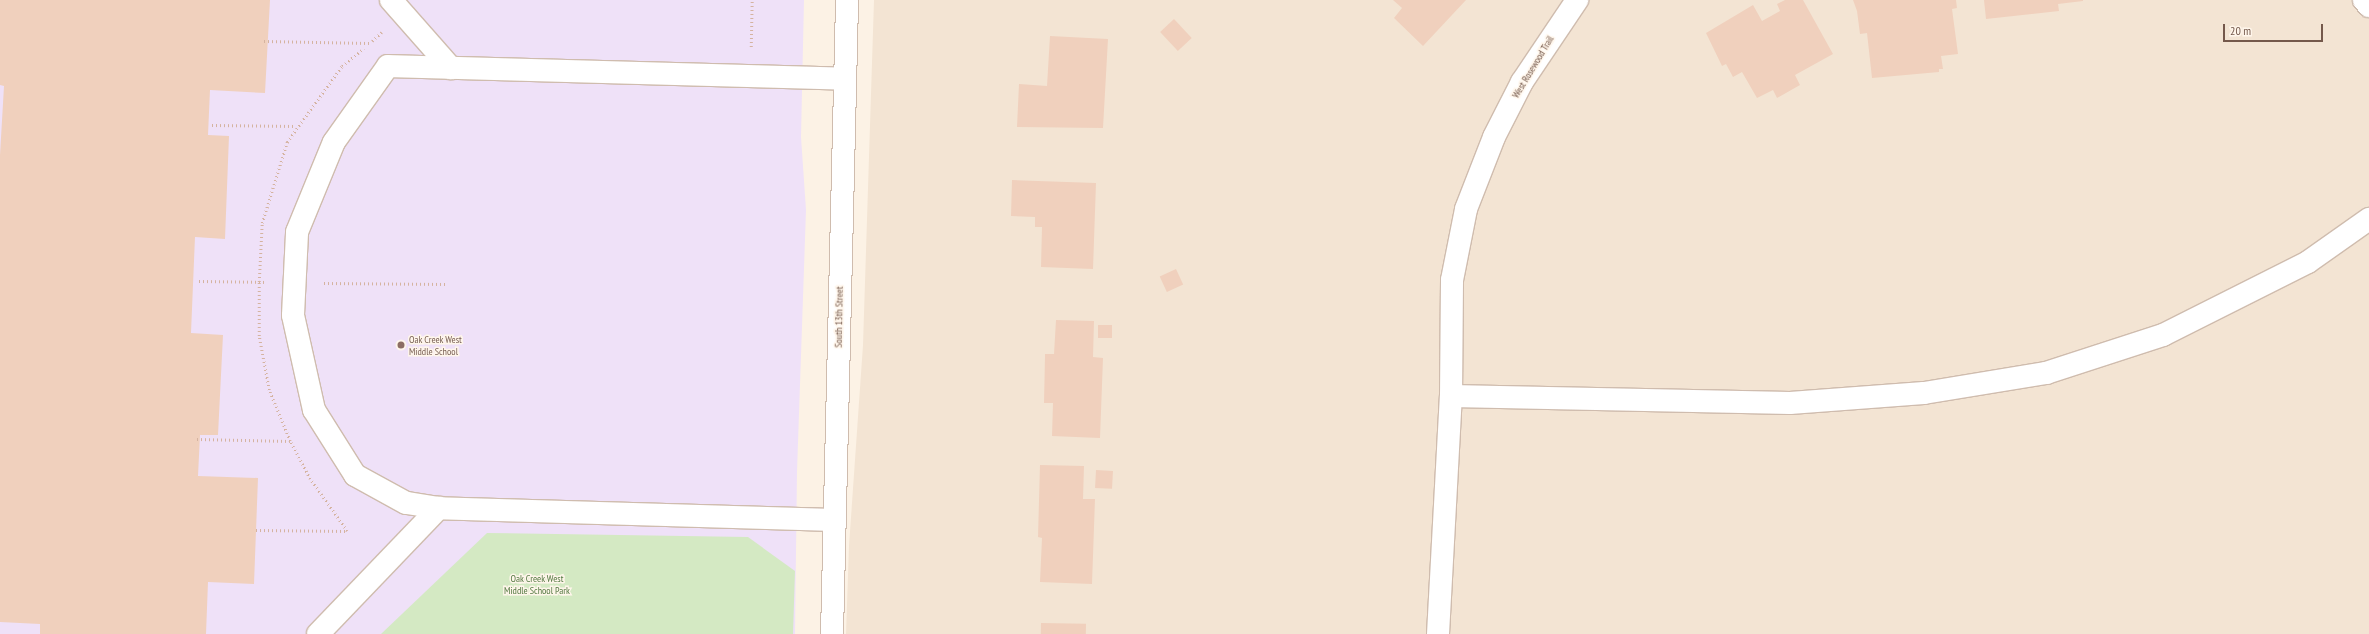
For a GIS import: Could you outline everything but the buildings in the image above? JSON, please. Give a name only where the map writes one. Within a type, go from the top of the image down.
[{"type":"street","points":[[391,0],[451,68]]},
{"type":"street","name":"South 13th Street","points":[[832,634],[847,0]]},
{"type":"street","name":"West Rosewood Trail","points":[[1438,634],[1451,396],[1452,280],[1466,209],[1494,137],[1522,82],[1577,0]]},
{"type":"street","points":[[2364,0],[2369,6]]},
{"type":"street","points":[[834,520],[439,508],[406,503],[355,475],[314,410],[294,315],[297,232],[334,142],[388,66],[845,80]]},
{"type":"street","points":[[1451,396],[1790,402],[1924,392],[2046,373],[2163,335],[2308,262],[2369,219]]},
{"type":"street","points":[[318,634],[439,508]]},
{"type":"path","points":[[750,77],[752,0]]},
{"type":"path","points":[[264,41],[369,43]]},
{"type":"path","points":[[212,124],[297,126]]},
{"type":"path","points":[[256,530],[347,531],[310,479],[290,441],[269,390],[259,336],[259,282]]},
{"type":"path","points":[[197,439],[290,441]]},
{"type":"shaded area","name":"Oak Creek West Middle School","points":[[0,0],[804,0],[801,137],[806,210],[797,472],[795,634],[0,634]]},
{"type":"shaded area","points":[[874,0],[2369,0],[2369,634],[846,634],[849,546],[863,345]]},
{"type":"green space","name":"Oak Creek West Middle School Park","points":[[487,533],[748,537],[795,571],[793,634],[381,634]]},
{"type":"place","name":"Oak Creek West Middle School","points":[[401,345]]}]
